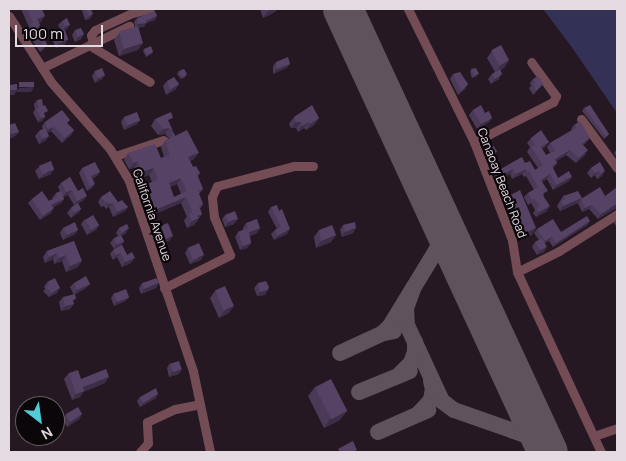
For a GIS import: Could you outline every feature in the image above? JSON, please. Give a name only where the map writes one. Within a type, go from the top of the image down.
[{"type":"street","points":[[91,44],[91,35],[95,30],[132,13],[150,9]]},
{"type":"street","name":"Canaoay Beach Road","points":[[408,9],[474,142],[512,240],[517,272],[601,452]]},
{"type":"street","name":"California Avenue","points":[[9,16],[61,96],[115,156],[134,193],[193,372],[210,452]]},
{"type":"street","points":[[42,68],[129,26]]},
{"type":"street","points":[[91,44],[150,82]]},
{"type":"street","points":[[474,142],[553,102],[556,96],[531,62]]},
{"type":"street","points":[[581,119],[617,168]]},
{"type":"street","points":[[115,156],[163,140]]},
{"type":"street","points":[[164,288],[230,255],[214,217],[212,197],[217,186],[294,166],[313,166]]},
{"type":"street","points":[[517,272],[559,251],[617,214]]},
{"type":"street","points":[[140,452],[148,443],[146,423],[175,409],[200,404]]},
{"type":"street","points":[[594,436],[617,428]]},
{"type":"shaded area","points":[[543,9],[617,9],[617,113],[571,46]]},
{"type":"building","points":[[27,9],[42,9],[45,16],[37,19],[40,25],[37,28],[47,44],[44,47],[30,25],[33,23]]},
{"type":"building","points":[[86,9],[91,9],[93,14],[89,16]]},
{"type":"building","points":[[155,11],[157,16],[146,21],[147,23],[138,24],[137,18]]},
{"type":"building","points":[[67,18],[70,25],[65,27],[62,21]]},
{"type":"building","points":[[138,26],[143,43],[124,49],[119,32]]},
{"type":"building","points":[[81,28],[84,34],[78,37],[75,30]]},
{"type":"building","points":[[64,29],[68,39],[59,43],[55,33]]},
{"type":"building","points":[[501,45],[509,60],[499,65],[491,50]]},
{"type":"building","points":[[151,46],[153,52],[147,55],[144,49]]},
{"type":"building","points":[[288,57],[290,64],[277,69],[276,62]]},
{"type":"building","points":[[102,68],[105,75],[98,78],[95,71]]},
{"type":"building","points":[[476,68],[479,74],[474,76],[471,69]]},
{"type":"building","points":[[184,69],[187,74],[182,77],[179,71]]},
{"type":"building","points":[[500,69],[502,74],[495,79],[492,74]]},
{"type":"building","points":[[460,72],[468,84],[461,91],[453,74]]},
{"type":"building","points":[[538,76],[543,84],[536,91],[533,79]]},
{"type":"building","points":[[174,77],[179,84],[170,90],[167,81]]},
{"type":"building","points":[[19,82],[34,82],[34,87],[19,87]]},
{"type":"building","points":[[17,84],[17,90],[9,90],[9,85]]},
{"type":"building","points":[[42,99],[43,106],[45,105],[48,111],[44,113],[45,117],[41,118],[36,109],[39,108],[37,100]]},
{"type":"building","points":[[312,105],[319,118],[310,124],[309,122],[302,126],[301,122],[296,122],[294,117]]},
{"type":"building","points":[[481,105],[485,113],[489,111],[492,118],[481,124],[473,110]]},
{"type":"building","points":[[590,105],[609,134],[606,137],[584,108]]},
{"type":"building","points":[[62,110],[70,120],[67,123],[74,130],[65,138],[54,127],[48,129],[45,122]]},
{"type":"building","points":[[137,112],[140,120],[127,125],[124,117]]},
{"type":"building","points":[[171,112],[173,118],[168,120],[173,131],[169,128],[163,129],[155,119]]},
{"type":"building","points":[[580,121],[590,138],[582,144],[588,150],[579,158],[570,150],[555,159],[557,163],[552,166],[558,178],[569,171],[572,177],[556,185],[550,174],[541,180],[548,191],[542,194],[550,206],[539,212],[536,208],[540,206],[534,198],[532,200],[528,193],[538,187],[529,171],[527,172],[526,169],[516,174],[513,169],[499,177],[497,171],[522,157],[525,163],[530,161],[535,170],[543,165],[531,147],[535,145],[531,138],[541,130],[549,142],[541,147],[546,155],[555,151],[550,143],[576,128],[574,125]]},
{"type":"building","points":[[15,123],[19,132],[11,134],[9,125]]},
{"type":"building","points":[[45,128],[49,136],[42,139],[39,131]]},
{"type":"building","points":[[187,130],[199,153],[188,157],[193,167],[196,166],[200,173],[197,175],[203,189],[198,191],[203,204],[199,206],[202,214],[197,216],[199,218],[192,221],[189,214],[192,212],[186,197],[152,211],[144,185],[158,180],[154,168],[141,172],[138,161],[134,163],[128,153],[155,144],[161,158],[170,155],[165,141],[172,137],[173,131],[175,136]],"holes":[[[181,178],[187,191],[174,197],[169,183]]]},
{"type":"building","points":[[489,140],[497,151],[493,154],[485,143]]},
{"type":"building","points":[[51,161],[54,169],[42,174],[39,166]]},
{"type":"building","points":[[95,162],[100,172],[91,176],[95,184],[90,187],[82,168]]},
{"type":"building","points":[[600,162],[605,171],[601,174],[599,171],[595,173],[591,168]]},
{"type":"building","points":[[70,177],[78,191],[83,188],[87,196],[77,201],[72,190],[66,192],[61,183]]},
{"type":"building","points":[[600,187],[605,196],[617,187],[617,204],[601,214],[592,205],[585,208],[581,199]]},
{"type":"building","points":[[520,190],[536,228],[523,234],[509,196]]},
{"type":"building","points":[[42,191],[49,201],[57,197],[56,193],[61,191],[64,199],[51,205],[54,208],[43,216],[32,199]]},
{"type":"building","points":[[110,191],[118,202],[122,200],[128,207],[117,212],[113,203],[105,202],[101,197]]},
{"type":"building","points":[[578,191],[582,198],[563,206],[561,201],[565,199],[563,196]]},
{"type":"building","points":[[78,203],[81,209],[74,213],[71,208]]},
{"type":"building","points":[[277,205],[279,211],[282,209],[290,229],[277,236],[275,230],[281,227],[271,207]]},
{"type":"building","points":[[235,211],[238,219],[228,222],[225,215]]},
{"type":"building","points":[[93,215],[99,225],[91,230],[85,220]]},
{"type":"building","points":[[587,216],[590,221],[556,243],[552,237],[545,241],[537,229],[553,219],[561,232]]},
{"type":"building","points":[[257,219],[260,228],[249,232],[251,243],[243,246],[238,232],[248,228],[246,223]]},
{"type":"building","points":[[75,222],[78,230],[67,235],[63,228]]},
{"type":"building","points":[[355,222],[356,228],[345,232],[343,225]]},
{"type":"building","points":[[168,223],[173,236],[166,239],[161,226]]},
{"type":"building","points":[[127,224],[129,228],[122,233],[119,228]]},
{"type":"building","points":[[332,225],[336,235],[321,241],[319,230]]},
{"type":"building","points":[[121,235],[124,241],[117,245],[114,239]]},
{"type":"building","points":[[542,238],[547,247],[540,250],[535,242]]},
{"type":"building","points":[[74,241],[82,261],[70,266],[66,255],[59,258],[57,253],[49,257],[47,251]]},
{"type":"building","points":[[199,243],[204,255],[193,260],[188,248]]},
{"type":"building","points":[[122,245],[127,255],[132,252],[135,258],[125,262],[121,253],[116,255],[113,250]]},
{"type":"building","points":[[86,276],[90,284],[77,290],[74,283]]},
{"type":"building","points":[[55,278],[60,288],[52,293],[46,287],[49,285],[47,282]]},
{"type":"building","points":[[157,278],[159,283],[144,289],[142,283]]},
{"type":"building","points":[[266,281],[269,287],[268,290],[260,292],[258,283]]},
{"type":"building","points":[[225,286],[234,306],[224,311],[215,290]]},
{"type":"building","points":[[126,289],[129,297],[117,302],[114,294]]},
{"type":"building","points":[[75,294],[74,304],[65,306],[63,297]]},
{"type":"building","points":[[179,361],[182,370],[173,372],[170,364]]},
{"type":"building","points":[[106,369],[109,377],[83,387],[84,391],[76,394],[69,373],[78,370],[81,379]]},
{"type":"building","points":[[331,379],[347,411],[331,419],[315,387]]},
{"type":"building","points":[[156,388],[158,394],[143,403],[140,397]]},
{"type":"building","points":[[78,407],[82,414],[70,422],[66,414]]},
{"type":"building","points":[[353,441],[357,450],[340,452],[338,449]]},
{"type":"taxiway","points":[[383,333],[390,326],[437,249],[443,234],[441,220]]},
{"type":"taxiway","points":[[437,249],[447,244],[456,255]]},
{"type":"taxiway","points":[[413,289],[406,308],[407,325],[442,401],[454,410],[531,437],[541,444],[547,452]]},
{"type":"taxiway","points":[[340,353],[383,333],[394,331]]},
{"type":"taxiway","points":[[400,374],[411,363],[415,352],[415,342]]},
{"type":"taxiway","points":[[359,392],[410,371]]},
{"type":"taxiway","points":[[419,413],[431,400],[433,389],[431,381]]},
{"type":"taxiway","points":[[378,432],[428,410]]},
{"type":"taxiway","points":[[526,435],[533,435],[536,431],[531,417]]},
{"type":"runway","points":[[343,9],[548,452]]}]
